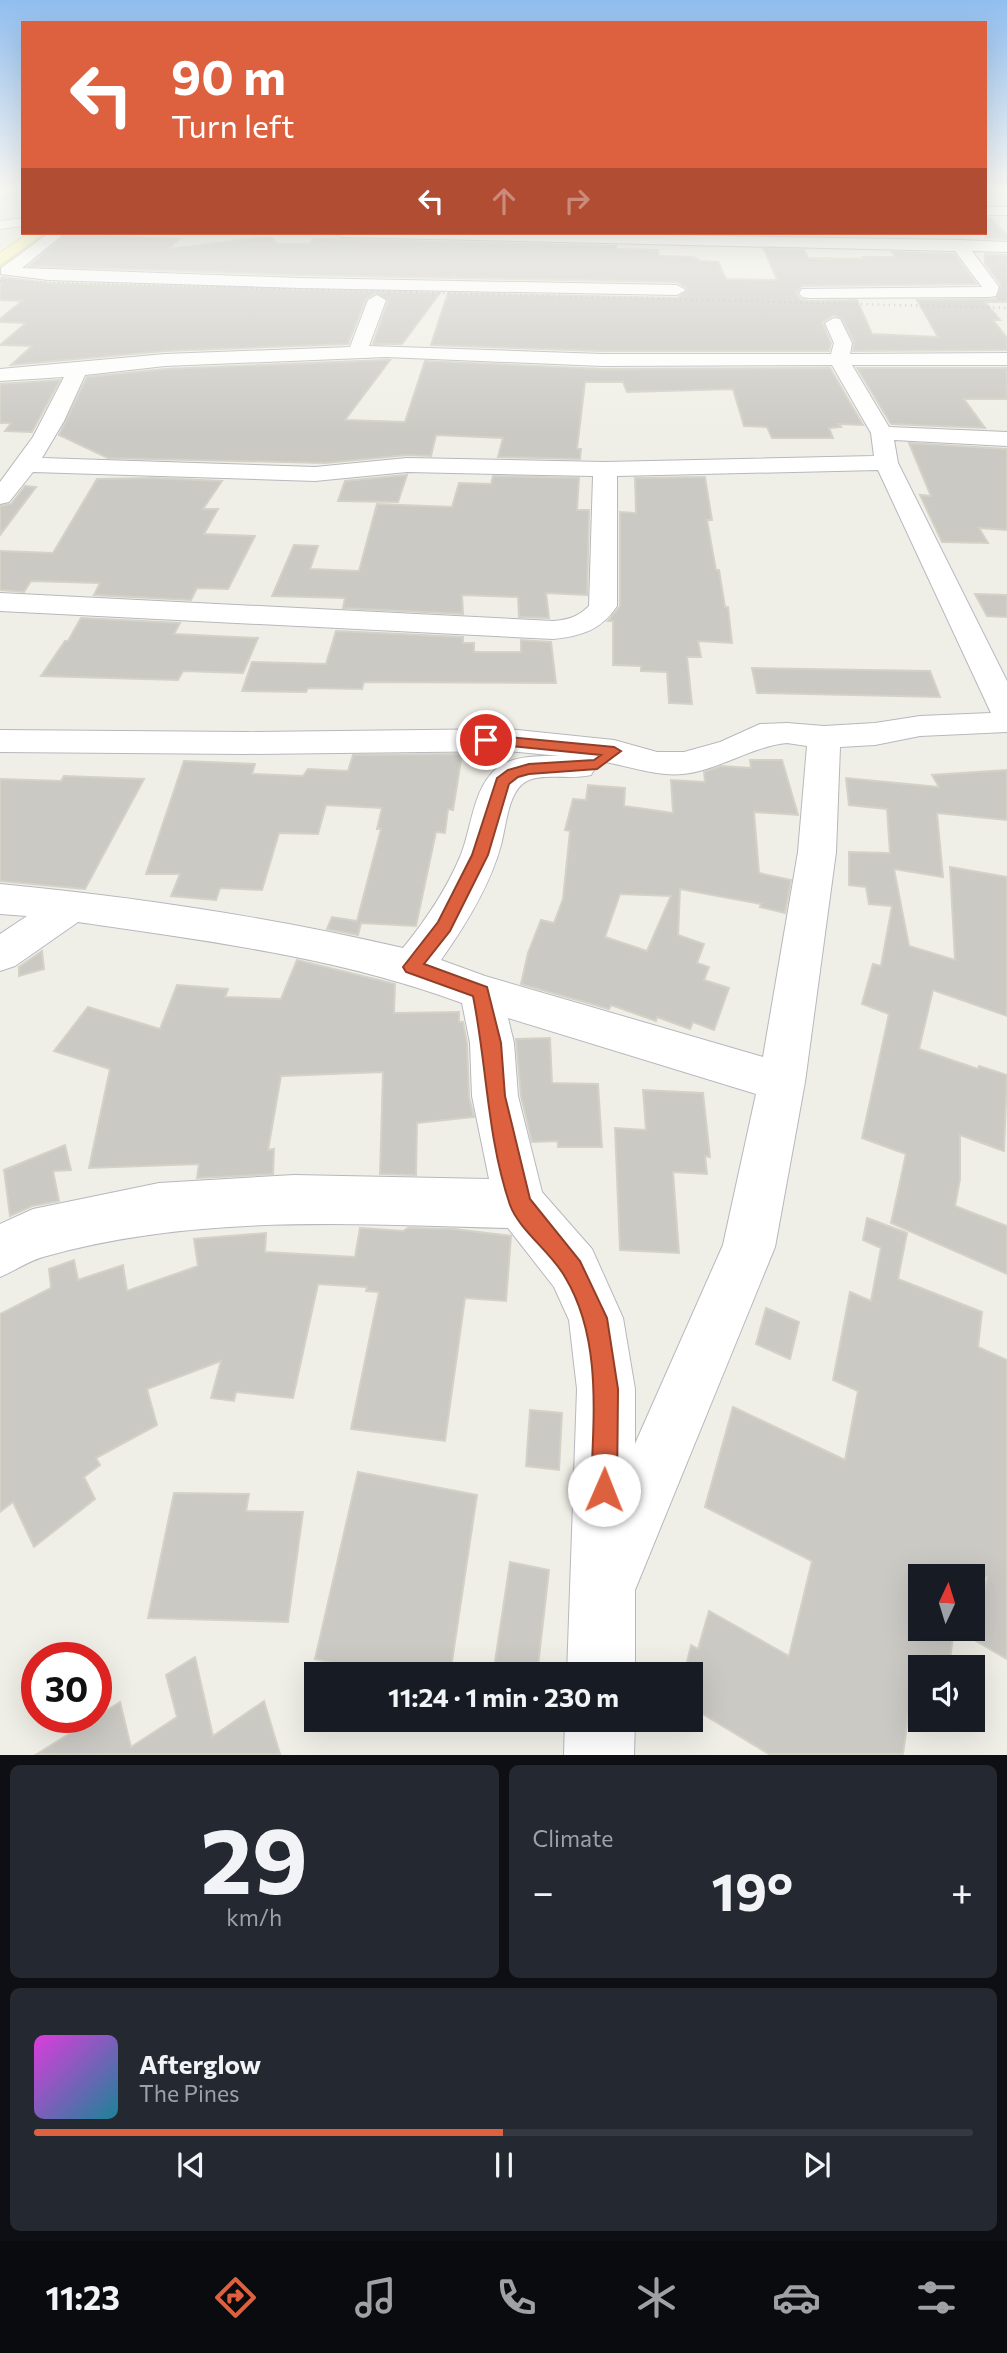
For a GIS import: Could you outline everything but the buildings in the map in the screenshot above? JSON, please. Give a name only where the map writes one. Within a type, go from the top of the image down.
[{"type":"street","points":[[7,271],[48,275],[300,283],[677,290]]},
{"type":"street","points":[[808,293],[990,292],[990,287],[978,271]]},
{"type":"street","points":[[357,353],[377,300]]},
{"type":"street","points":[[834,323],[843,342],[839,360],[882,433],[892,475],[1007,713]]},
{"type":"street","points":[[0,375],[165,360],[357,353],[463,353],[602,360],[1007,359]]},
{"type":"street","points":[[0,497],[46,438],[77,370]]},
{"type":"street","points":[[882,433],[1007,439]]},
{"type":"street","points":[[27,465],[315,474],[407,465],[605,469],[829,464],[892,475]]},
{"type":"street","points":[[0,602],[553,630],[578,627],[596,618],[603,606],[605,469]]},
{"type":"street","points":[[0,741],[245,743],[508,740],[614,751],[657,762],[684,763],[732,750],[760,735],[787,733],[824,737],[875,734],[920,726],[1007,722]]},
{"type":"street","points":[[602,1591],[749,1247],[782,1082],[817,852],[824,737]]},
{"type":"street","points":[[412,967],[444,926],[480,855],[502,782],[513,773],[529,769],[597,765],[614,751]]},
{"type":"street","points":[[0,899],[72,906],[219,927],[330,947],[412,967],[481,992],[782,1082]]},
{"type":"street","points":[[0,955],[72,906]]},
{"type":"street","points":[[481,992],[492,1043],[495,1096],[520,1204],[573,1268],[596,1318],[606,1389],[601,1662]]},
{"type":"street","points":[[0,1251],[33,1234],[159,1207],[294,1199],[520,1204]]},
{"type":"street","points":[[599,1755],[600,1732]]},
{"type":"railway","points":[[0,281],[284,289]]},
{"type":"railway","points":[[218,287],[1007,308]]},
{"type":"route","points":[[486,740],[614,751],[597,765],[529,769],[513,773],[502,782],[480,855],[444,926],[412,967],[481,992],[492,1043],[495,1096],[520,1204],[573,1268],[596,1318],[606,1389],[604,1490]]}]
